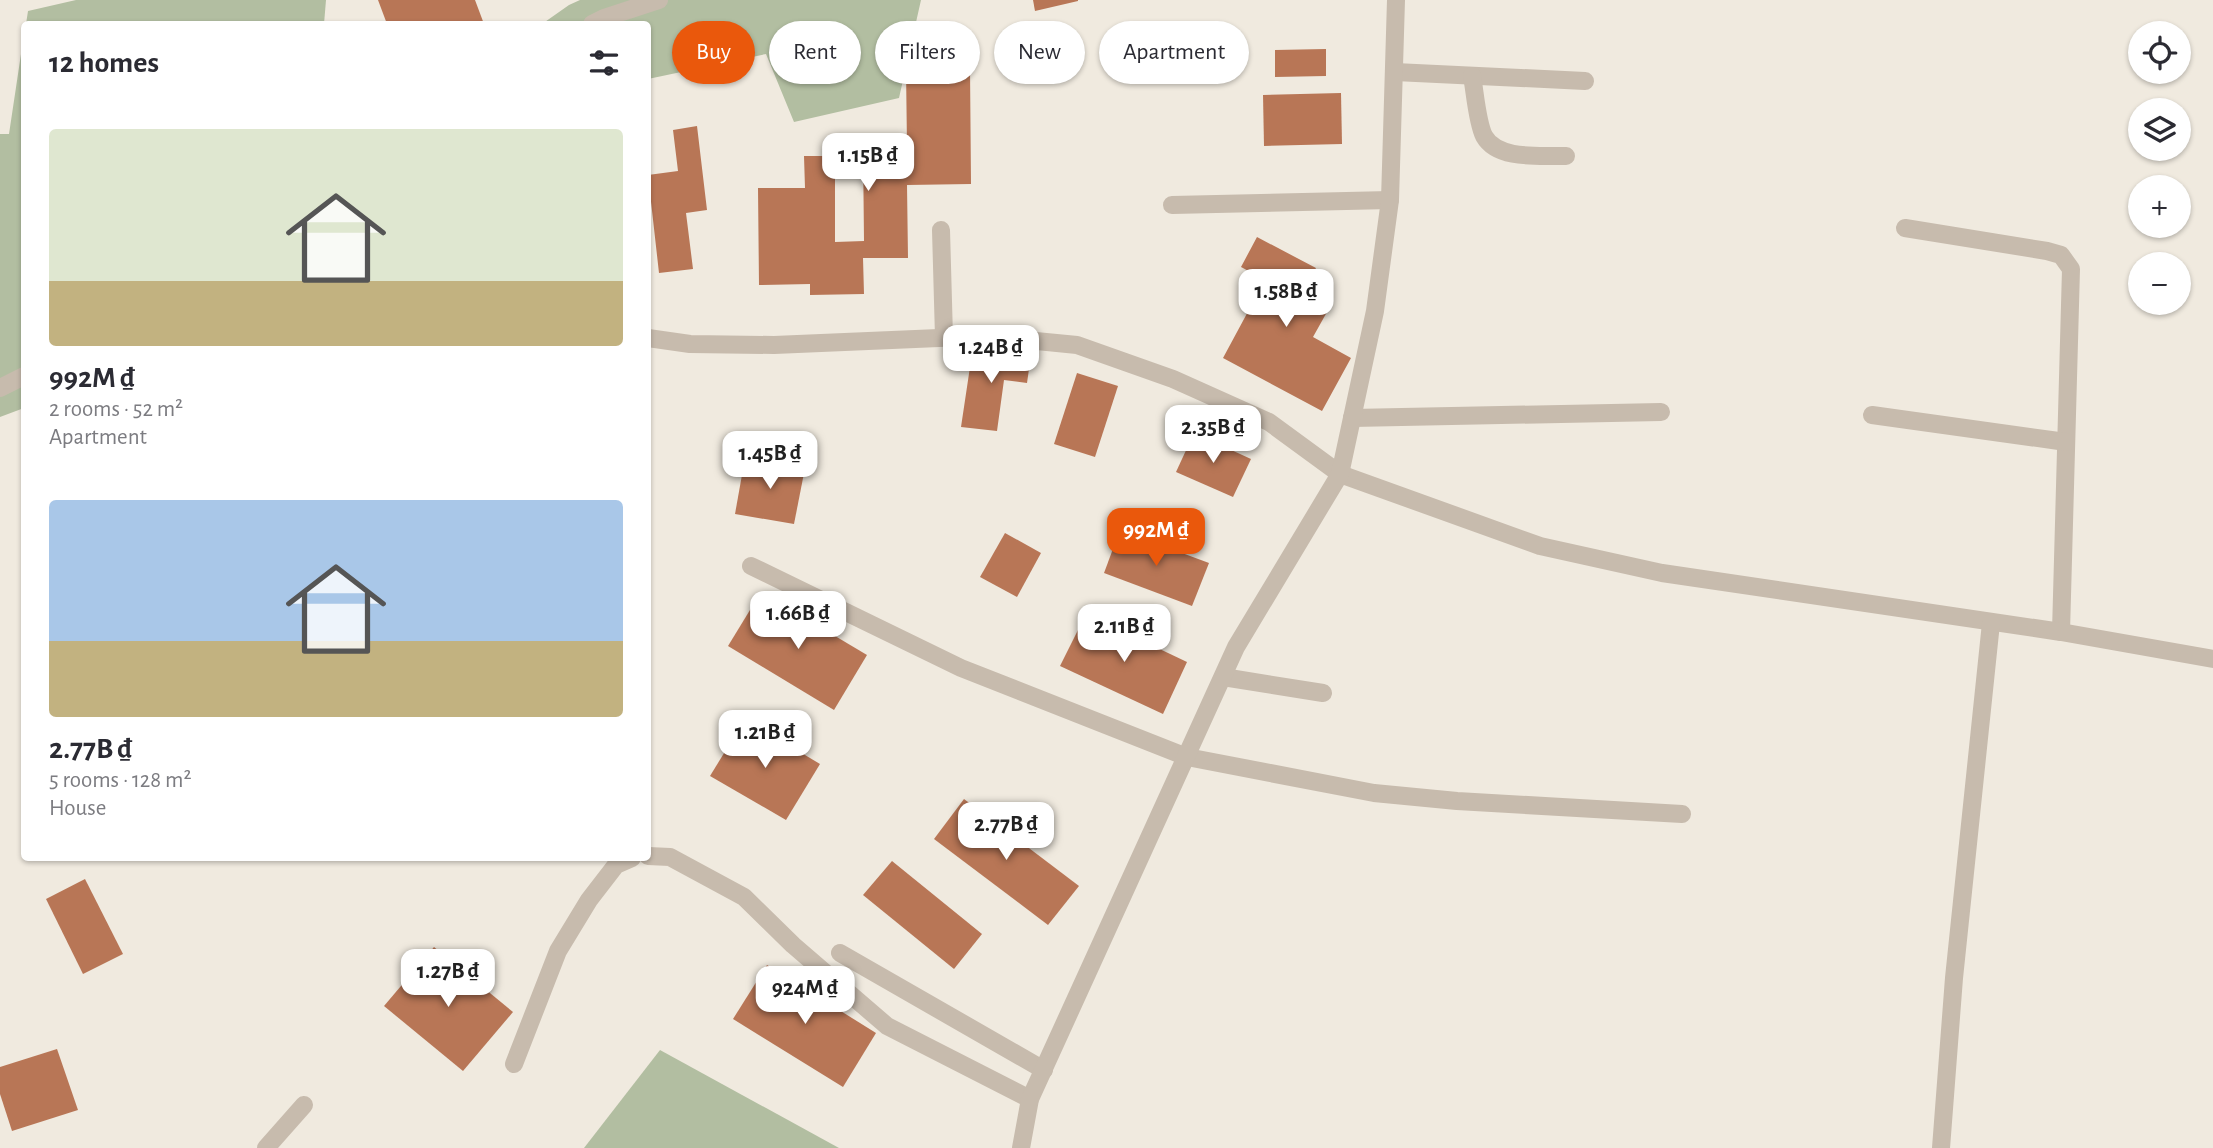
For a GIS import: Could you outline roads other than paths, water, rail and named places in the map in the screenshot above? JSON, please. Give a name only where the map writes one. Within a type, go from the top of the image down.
[{"type":"street","points":[[598,21],[659,0]]},
{"type":"street","points":[[1021,1148],[1030,1099],[1236,647],[1340,474],[1375,310],[1390,200],[1396,0]]},
{"type":"street","points":[[1395,72],[1585,81]]},
{"type":"street","points":[[1472,76],[1483,134],[1492,146],[1508,153],[1566,156]]},
{"type":"street","points":[[1172,205],[1390,200]]},
{"type":"street","points":[[1905,228],[2047,251],[2061,255],[2071,269],[2061,632]]},
{"type":"street","points":[[941,230],[944,337]]},
{"type":"street","points":[[651,338],[690,344],[774,345],[986,336],[1077,345],[1173,379],[1269,422],[1340,474],[1553,549],[1662,573],[2061,632],[2213,659]]},
{"type":"street","points":[[0,388],[21,378]]},
{"type":"street","points":[[1352,418],[1661,412]]},
{"type":"street","points":[[1872,415],[2066,442]]},
{"type":"street","points":[[751,566],[961,668],[1187,757],[1374,793],[1457,801],[1682,814]]},
{"type":"street","points":[[1941,1148],[1954,978],[1991,623]]},
{"type":"street","points":[[1223,677],[1323,693]]},
{"type":"street","points":[[651,856],[670,857],[744,897],[793,945],[887,1026],[1030,1099]]},
{"type":"street","points":[[514,1064],[558,951],[589,900],[616,865],[625,861]]},
{"type":"street","points":[[840,953],[1044,1070]]},
{"type":"street","points":[[266,1148],[304,1105]]}]
